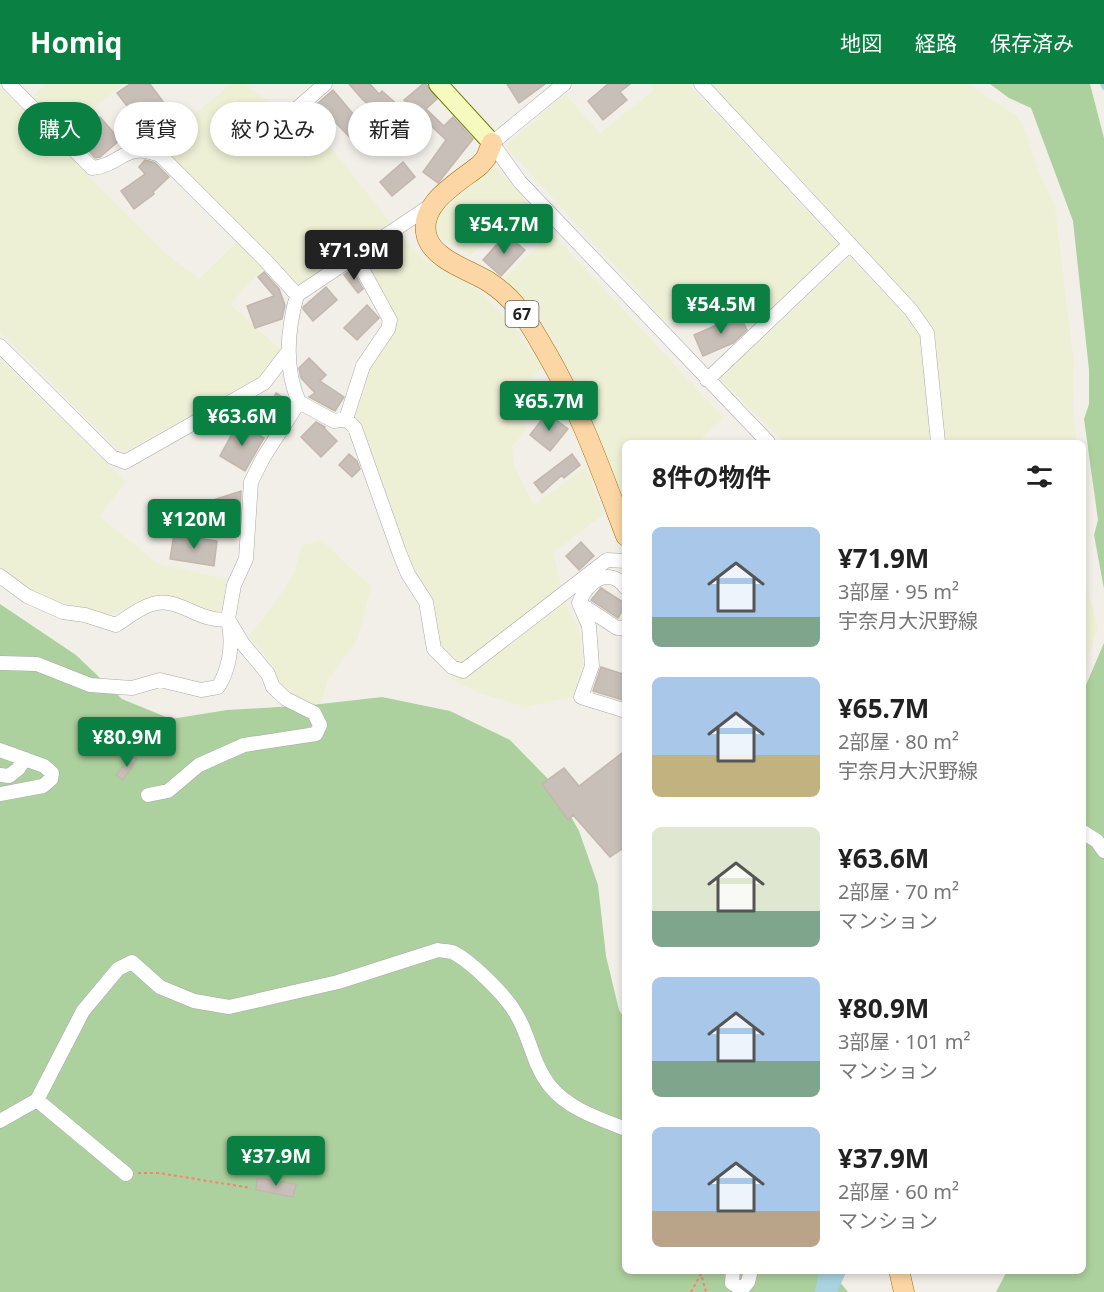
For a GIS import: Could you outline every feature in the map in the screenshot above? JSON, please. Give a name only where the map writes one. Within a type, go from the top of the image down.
[{"type":"main road","points":[[430,206],[480,165],[486,158],[492,143],[438,84]]},
{"type":"main road","name":"67","points":[[430,206],[425,224],[432,248],[490,283],[516,306],[535,333],[578,412],[622,526]]},
{"type":"main road","points":[[900,1274],[904,1292]]},
{"type":"street","points":[[9,84],[92,168],[103,167],[130,150],[146,149],[160,155],[297,295]]},
{"type":"street","points":[[304,102],[325,84]]},
{"type":"street","points":[[564,84],[492,143],[520,182],[766,440]]},
{"type":"street","points":[[701,84],[911,310],[927,333],[938,440]]},
{"type":"street","points":[[346,419],[334,422],[299,402],[290,383],[287,353],[292,311],[297,295],[430,206]]},
{"type":"street","points":[[707,380],[850,244]]},
{"type":"street","points":[[346,419],[363,366],[388,329],[390,320],[355,256]]},
{"type":"street","points":[[0,346],[112,457],[125,462],[264,383],[287,353]]},
{"type":"street","points":[[0,663],[37,664],[90,685],[132,688],[160,680],[201,690],[218,687],[226,675],[231,637],[228,619],[234,585],[246,559],[251,482],[263,458],[299,402]]},
{"type":"street","points":[[346,419],[355,428],[408,574],[426,602],[434,649],[452,668],[463,671],[607,560],[622,561]]},
{"type":"street","points":[[0,576],[27,596],[63,612],[85,615],[116,625],[153,603],[176,605],[206,619],[218,621],[228,619]]},
{"type":"street","points":[[622,579],[604,576],[595,579],[581,596],[579,603],[590,626],[592,666],[581,697],[622,710]]},
{"type":"street","points":[[579,603],[617,628],[622,628]]},
{"type":"street","points":[[148,795],[168,791],[199,765],[244,745],[316,734],[320,725],[314,713],[286,699],[273,687],[268,674],[243,644],[228,619]]},
{"type":"street","points":[[0,750],[44,766],[52,772],[51,779],[43,786],[0,794]]},
{"type":"street","points":[[0,775],[9,776],[25,759]]},
{"type":"street","points":[[1086,834],[1097,841],[1104,851]]},
{"type":"street","points":[[0,1120],[37,1100],[83,1011],[118,969],[132,962],[160,987],[194,1001],[229,1007],[338,982],[438,950],[452,952],[488,979],[516,1012],[536,1065],[551,1087],[566,1100],[594,1116],[622,1127]]},
{"type":"street","points":[[37,1100],[126,1173]]},
{"type":"street","points":[[733,1274],[732,1283],[742,1289],[748,1282],[750,1274]]},
{"type":"path","points":[[126,1173],[159,1173],[251,1188]]},
{"type":"path","points":[[691,1292],[701,1274],[706,1292]]},
{"type":"green space","points":[[45,84],[124,84],[102,102],[37,102],[32,97]]},
{"type":"green space","points":[[231,84],[245,84],[269,102],[210,102],[210,156],[336,154],[390,222],[298,287],[170,156],[198,156],[198,111]]},
{"type":"green space","points":[[650,84],[688,84],[842,248],[762,320],[723,283],[666,322],[505,146],[565,94],[600,133],[654,90]]},
{"type":"green space","points":[[710,84],[968,84],[1017,116],[1024,128],[1038,170],[1055,207],[1074,362],[1073,412],[1077,440],[942,440],[932,329],[915,304],[856,244]]},
{"type":"green space","points":[[990,84],[1090,84],[1104,138],[1104,589],[1094,535],[1098,520],[1084,419],[1089,404],[1089,370],[1073,221],[1031,108],[1009,98]]},
{"type":"green space","points":[[0,87],[18,105],[18,156],[69,156],[163,251],[199,279],[238,241],[265,267],[230,304],[282,351],[260,380],[122,453],[0,332]]},
{"type":"green space","points":[[494,166],[530,205],[471,255],[444,241],[436,231],[437,215]]},
{"type":"green space","points":[[399,233],[424,260],[459,277],[483,294],[516,329],[542,368],[511,397],[527,429],[512,446],[514,466],[534,505],[586,467],[604,514],[553,553],[567,609],[579,627],[583,663],[573,697],[526,707],[479,693],[453,680],[440,647],[432,602],[409,561],[370,448],[352,417],[369,367],[391,335],[362,257]]},
{"type":"green space","points":[[552,233],[724,418],[699,440],[622,440],[622,497],[594,421],[565,362],[540,318],[504,278]]},
{"type":"green space","points":[[850,257],[921,332],[930,440],[782,440],[719,378]]},
{"type":"green space","points":[[0,358],[126,482],[99,516],[159,564],[227,579],[221,617],[193,605],[157,596],[111,615],[68,607],[30,591],[0,570]]},
{"type":"green space","points":[[321,540],[371,587],[358,639],[328,680],[319,711],[283,689],[271,664],[249,636],[294,573],[302,546]]},
{"type":"green space","points":[[1086,585],[1098,627],[1086,665]]},
{"type":"green space","points":[[0,604],[76,655],[122,699],[171,719],[227,710],[312,705],[382,697],[450,711],[510,740],[553,784],[579,831],[598,885],[606,956],[622,1014],[622,1274],[833,1274],[848,1292],[0,1292]]},
{"type":"green space","points":[[1104,643],[1104,1292],[996,1292],[1005,1274],[1086,1274],[1086,685]]},
{"type":"water","points":[[818,1274],[846,1274],[837,1292],[815,1292]]},
{"type":"building","points":[[130,84],[150,84],[163,102],[124,102],[117,93]]},
{"type":"building","points":[[349,84],[370,84],[379,94],[382,91],[394,102],[366,102]]},
{"type":"building","points":[[423,84],[426,84],[437,99],[432,104],[404,100]]},
{"type":"building","points":[[507,84],[545,84],[519,103]]},
{"type":"building","points":[[608,84],[630,84],[620,92],[627,100],[603,120],[588,101]]},
{"type":"building","points":[[333,90],[348,108],[348,135],[336,123],[336,102],[319,102]]},
{"type":"building","points":[[432,115],[444,126],[453,117],[473,139],[438,183],[423,172],[446,140],[432,127]]},
{"type":"building","points":[[102,119],[114,133],[114,145],[102,155]]},
{"type":"building","points":[[145,160],[155,163],[169,177],[153,192],[154,194],[134,209],[121,191],[145,174],[139,167]]},
{"type":"building","points":[[403,162],[415,177],[392,196],[380,182]]},
{"type":"building","points":[[506,234],[525,250],[501,276],[483,260]]},
{"type":"building","points":[[352,269],[363,289],[358,293],[344,275]]},
{"type":"building","points":[[264,272],[279,289],[285,305],[282,319],[255,328],[247,306],[274,296],[258,277]]},
{"type":"building","points":[[326,287],[337,300],[313,321],[303,307]]},
{"type":"building","points":[[367,305],[379,318],[357,340],[344,328]]},
{"type":"building","points":[[740,315],[747,330],[733,343],[703,356],[694,335]]},
{"type":"building","points":[[309,358],[326,375],[320,381],[344,397],[335,411],[309,397],[315,393],[301,378],[299,368]]},
{"type":"building","points":[[276,393],[289,401],[274,424],[261,416]]},
{"type":"building","points":[[547,413],[568,429],[550,451],[530,435]]},
{"type":"building","points":[[316,422],[325,427],[337,441],[321,457],[301,437]]},
{"type":"building","points":[[238,423],[264,438],[245,471],[220,456]]},
{"type":"building","points":[[349,454],[357,461],[360,469],[352,477],[339,465]]},
{"type":"building","points":[[572,454],[580,465],[564,478],[562,475],[542,493],[534,483]]},
{"type":"building","points":[[241,491],[240,513],[216,520],[210,501]]},
{"type":"building","points":[[174,534],[217,541],[214,566],[170,559]]},
{"type":"building","points":[[581,542],[594,556],[579,570],[566,556]]},
{"type":"building","points":[[601,588],[622,601],[622,611],[618,618],[591,600]]},
{"type":"building","points":[[601,667],[622,674],[622,700],[593,691]]},
{"type":"building","points":[[622,753],[622,849],[610,857],[573,815],[568,820],[542,784],[564,768],[579,786]]},
{"type":"building","points":[[132,755],[137,759],[123,780],[116,775]]},
{"type":"building","points":[[257,1178],[296,1184],[293,1197],[256,1190]]},
{"type":"waterway","points":[[1102,84],[1104,88]]}]
